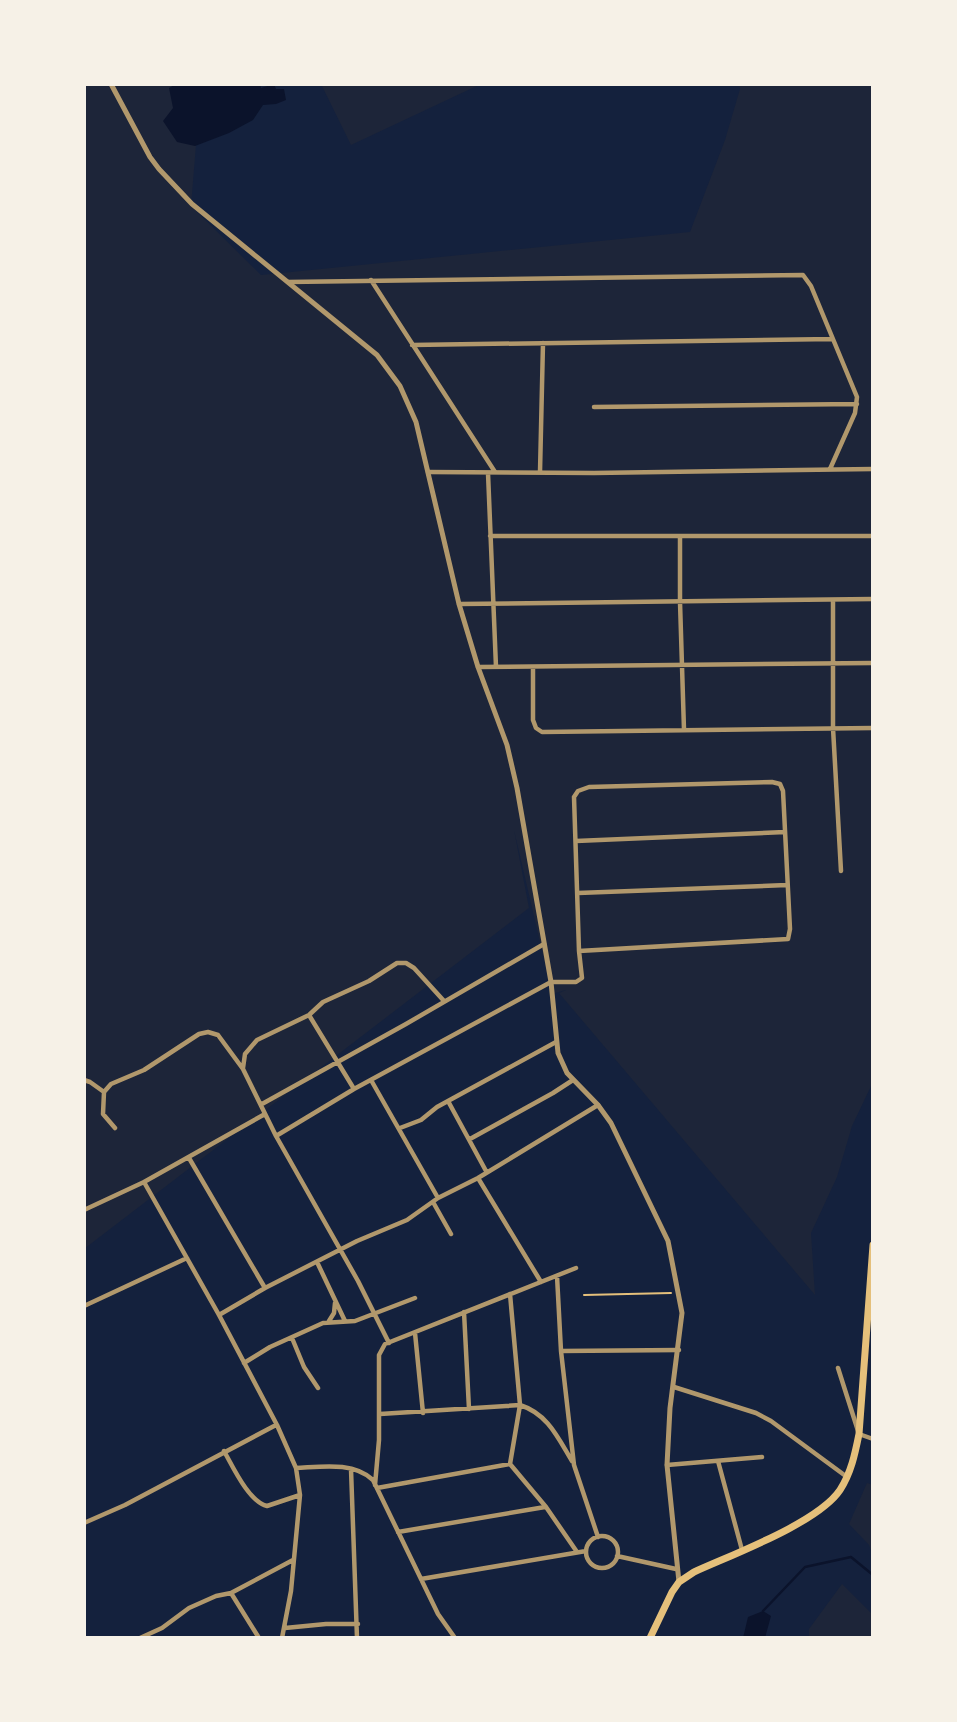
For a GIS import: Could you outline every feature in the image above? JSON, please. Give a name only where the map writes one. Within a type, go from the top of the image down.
[{"type":"main road","points":[[650,1638],[679,1582],[694,1572],[810,1518],[828,1504],[847,1477],[859,1434],[873,1245]]},
{"type":"street","points":[[111,84],[140,141],[164,175],[192,204],[377,355],[400,386],[416,422],[459,604],[478,667],[507,745],[517,789],[551,982],[556,1042],[561,1063],[573,1080],[598,1105],[617,1135],[666,1234],[682,1313],[670,1408],[667,1465],[679,1582]]},
{"type":"street","points":[[288,282],[806,277],[855,392],[857,404],[830,469]]},
{"type":"street","points":[[371,280],[496,472]]},
{"type":"street","points":[[412,345],[833,339]]},
{"type":"street","points":[[540,472],[543,343]]},
{"type":"street","points":[[594,407],[857,404]]},
{"type":"street","points":[[428,472],[873,469]]},
{"type":"street","points":[[488,473],[496,667]]},
{"type":"street","points":[[490,536],[873,536]]},
{"type":"street","points":[[680,536],[684,730]]},
{"type":"street","points":[[459,604],[873,599]]},
{"type":"street","points":[[833,600],[833,728],[841,871]]},
{"type":"street","points":[[478,667],[873,663]]},
{"type":"street","points":[[533,668],[533,720],[538,731],[873,728]]},
{"type":"street","points":[[276,1136],[354,1089],[551,982],[576,982],[582,978],[579,951],[574,797],[578,791],[589,787],[778,782],[782,787],[785,832],[790,929],[788,939],[579,951]]},
{"type":"street","points":[[576,841],[785,832]]},
{"type":"street","points":[[578,893],[787,885]]},
{"type":"street","points":[[261,1104],[544,944]]},
{"type":"street","points":[[243,1069],[245,1054],[252,1044],[309,1015],[323,1002],[369,981],[392,965],[402,962],[414,968],[444,1001]]},
{"type":"street","points":[[309,1015],[354,1089]]},
{"type":"street","points":[[115,1128],[103,1114],[104,1092],[111,1084],[144,1070],[204,1033],[218,1035],[243,1069],[276,1136],[342,1250],[388,1343]]},
{"type":"street","points":[[400,1128],[421,1120],[447,1101],[556,1042]]},
{"type":"street","points":[[84,1080],[104,1092]]},
{"type":"street","points":[[371,1080],[400,1128],[451,1234]]},
{"type":"street","points":[[470,1139],[518,1114],[573,1080]]},
{"type":"street","points":[[447,1101],[486,1171]]},
{"type":"street","points":[[219,1315],[265,1287],[391,1229],[435,1200],[478,1178],[598,1105]]},
{"type":"street","points":[[84,1210],[144,1182],[265,1114]]},
{"type":"street","points":[[189,1158],[265,1287]]},
{"type":"street","points":[[478,1178],[541,1283]]},
{"type":"street","points":[[144,1182],[219,1315],[296,1468],[300,1495],[294,1560],[282,1638]]},
{"type":"street","points":[[84,1306],[187,1258]]},
{"type":"street","points":[[317,1262],[345,1321]]},
{"type":"street","points":[[376,1486],[380,1414],[379,1355],[382,1348],[388,1343],[576,1268]]},
{"type":"street","points":[[557,1276],[561,1351],[574,1465],[598,1536]]},
{"type":"street","points":[[510,1294],[520,1405],[510,1464],[546,1507],[577,1552]]},
{"type":"street","points":[[244,1363],[261,1351],[328,1322],[355,1321],[415,1298]]},
{"type":"street","points":[[328,1322],[334,1313],[335,1302]]},
{"type":"street","points":[[464,1312],[469,1409]]},
{"type":"street","points":[[415,1333],[423,1413]]},
{"type":"street","points":[[292,1338],[304,1367],[318,1388]]},
{"type":"street","points":[[561,1351],[679,1350]]},
{"type":"street","points":[[838,1368],[859,1434],[873,1438]]},
{"type":"street","points":[[674,1387],[756,1413],[847,1477]]},
{"type":"street","points":[[380,1414],[520,1405],[540,1414],[574,1465]]},
{"type":"street","points":[[84,1523],[276,1425]]},
{"type":"street","points":[[224,1451],[252,1497],[262,1506],[300,1495]]},
{"type":"street","points":[[667,1465],[762,1458]]},
{"type":"street","points":[[718,1461],[742,1550]]},
{"type":"street","points":[[376,1486],[510,1464]]},
{"type":"street","points":[[296,1468],[351,1469],[368,1475],[376,1486],[445,1626],[455,1638]]},
{"type":"street","points":[[351,1469],[357,1638]]},
{"type":"street","points":[[398,1532],[546,1507]]},
{"type":"street","points":[[598,1536],[612,1539],[617,1547],[617,1556],[607,1567],[597,1567],[589,1560],[586,1551],[590,1542],[598,1536]]},
{"type":"street","points":[[421,1579],[586,1551]]},
{"type":"street","points":[[617,1556],[676,1569]]},
{"type":"street","points":[[140,1638],[162,1628],[189,1608],[216,1596],[231,1593],[294,1560]]},
{"type":"street","points":[[231,1593],[259,1638]]},
{"type":"street","points":[[285,1628],[358,1624]]},
{"type":"path","points":[[584,1295],[677,1293]]},
{"type":"shaded area","points":[[84,84],[201,84],[191,206],[261,275],[690,232],[725,140],[740,89],[739,84],[873,84],[873,1082],[852,1126],[837,1177],[811,1233],[815,1295],[559,993],[566,990],[552,994],[514,830],[529,908],[84,1249]]},
{"type":"shaded area","points":[[176,84],[260,84],[261,88],[274,84],[276,89],[284,89],[286,100],[263,105],[253,120],[195,146],[177,142],[163,121],[173,108],[169,88]]},
{"type":"shaded area","points":[[321,84],[481,84],[351,145]]},
{"type":"shaded area","points":[[867,1483],[873,1485],[873,1556],[869,1545],[849,1524]]},
{"type":"shaded area","points":[[842,1584],[873,1615],[873,1638],[809,1638],[809,1629]]},
{"type":"shaded area","points":[[763,1611],[771,1616],[765,1638],[743,1638],[748,1617]]},
{"type":"waterway","points":[[763,1611],[805,1567],[851,1557],[873,1575]]}]
